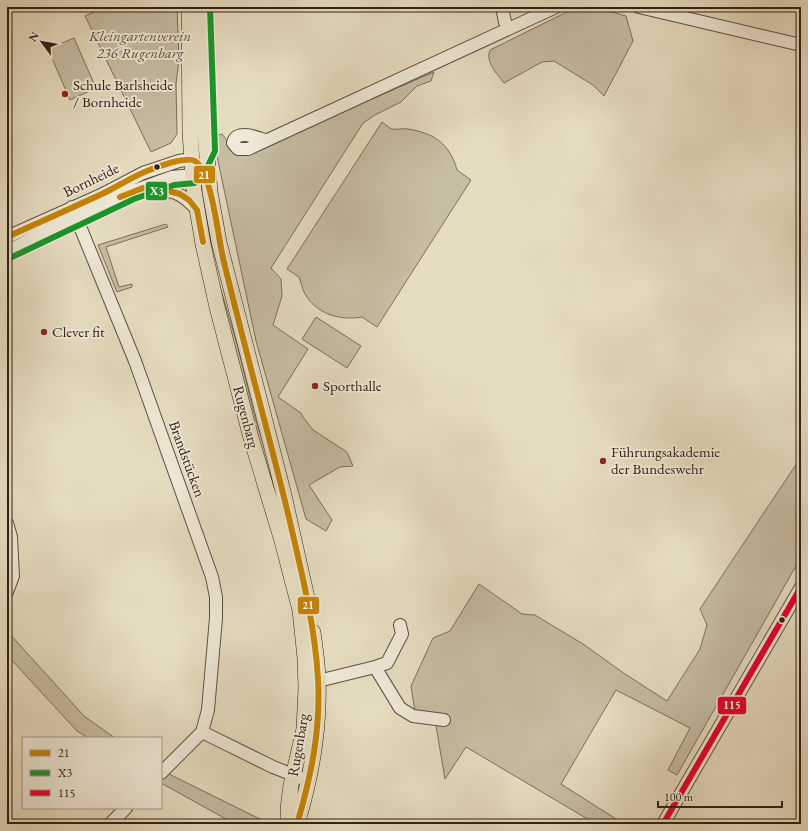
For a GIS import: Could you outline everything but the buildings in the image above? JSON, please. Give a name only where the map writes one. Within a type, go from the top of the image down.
[{"type":"main road","name":"Rugenbarg","points":[[189,7],[190,132],[195,167],[197,210],[203,244],[217,307],[251,438],[282,541],[300,610],[305,658],[306,688],[304,729],[288,809],[289,824]]},
{"type":"main road","name":"Rugenbarg","points":[[202,7],[206,151],[210,192],[220,242],[281,483],[308,602],[318,681],[317,723],[309,780],[297,824]]},
{"type":"main road","points":[[206,151],[195,167],[210,192]]},
{"type":"street","points":[[502,7],[508,29]]},
{"type":"street","points":[[266,140],[556,7]]},
{"type":"street","points":[[639,7],[664,10],[801,45]]},
{"type":"street","name":"Bornheide","points":[[7,251],[74,213],[101,195],[142,173],[179,161],[195,167]]},
{"type":"street","name":"Bornheide","points":[[7,237],[143,188],[195,167]]},
{"type":"street","points":[[143,188],[169,191],[180,194],[189,200],[197,210]]},
{"type":"street","name":"Brandstücken","points":[[74,213],[135,361],[212,576],[216,597],[216,618],[208,710],[202,732],[162,772]]},
{"type":"street","points":[[7,523],[11,537],[13,576],[7,592]]},
{"type":"street","points":[[664,824],[801,587]]},
{"type":"street","points":[[318,681],[387,663],[402,634],[400,625]]},
{"type":"street","points":[[375,667],[400,708],[413,716],[444,720]]},
{"type":"street","points":[[202,732],[273,767],[294,776],[309,780]]},
{"type":"street","points":[[110,824],[125,809]]},
{"type":"green space","name":"Kleingartenverein 236 Rugenbarg","points":[[104,7],[177,7],[179,59],[176,84],[177,134],[171,143],[151,152],[85,16]]},
{"type":"green space","points":[[593,7],[626,16],[633,41],[604,96],[593,85],[554,61],[542,62],[504,83],[492,68],[489,59],[490,50],[569,11]]},
{"type":"green space","points":[[74,38],[96,88],[70,100],[48,49]]},
{"type":"green space","points":[[434,72],[431,81],[417,86],[401,102],[363,123],[271,268],[281,279],[282,296],[273,325],[308,349],[278,397],[301,413],[313,430],[347,452],[353,466],[340,467],[309,485],[332,520],[326,531],[306,519],[256,341],[213,137],[222,134],[226,139],[230,150],[242,155]]},
{"type":"green space","points":[[382,122],[392,129],[408,129],[426,133],[440,141],[450,153],[457,170],[471,180],[377,327],[362,317],[337,317],[321,311],[309,300],[303,290],[299,277],[287,269]]},
{"type":"green space","points":[[166,224],[168,227],[106,247],[119,287],[132,284],[132,287],[117,292],[98,245]]},
{"type":"green space","points":[[216,273],[237,344],[255,417],[278,491],[292,551],[242,391]]},
{"type":"green space","points":[[316,317],[361,346],[347,368],[302,339]]},
{"type":"green space","points":[[801,457],[801,557],[677,775],[668,770],[690,728],[616,690],[561,784],[624,824],[596,824],[466,747],[445,779],[434,714],[415,712],[411,686],[433,638],[450,631],[479,584],[522,614],[535,615],[583,644],[625,674],[667,701],[700,649],[707,625],[700,609]]},
{"type":"green space","points":[[7,631],[84,716],[114,737],[86,737],[77,731],[7,655]]},
{"type":"green space","points":[[162,770],[270,824],[235,824],[162,784]]},
{"type":"transit line","name":"X3","points":[[10,258],[134,199],[174,185],[195,183],[203,176],[215,151],[210,7]]},
{"type":"transit line","name":"21","points":[[7,237],[104,193],[146,171],[174,162],[186,160],[195,161],[201,168],[206,178],[214,206],[223,258],[239,324],[290,522],[314,639],[319,698],[318,716],[311,771],[297,824]]},
{"type":"transit line","name":"21","points":[[120,197],[143,188],[169,191],[180,194],[189,200],[197,210],[203,242]]},
{"type":"transit line","name":"115","points":[[663,824],[801,587]]},
{"type":"place","name":"Schule Barlsheide / Bornheide","points":[[65,94]]},
{"type":"place","name":"Clever fit","points":[[44,332]]},
{"type":"place","name":"Sporthalle","points":[[315,386]]},
{"type":"place","name":"Führungsakademie der Bundeswehr","points":[[603,461]]}]
